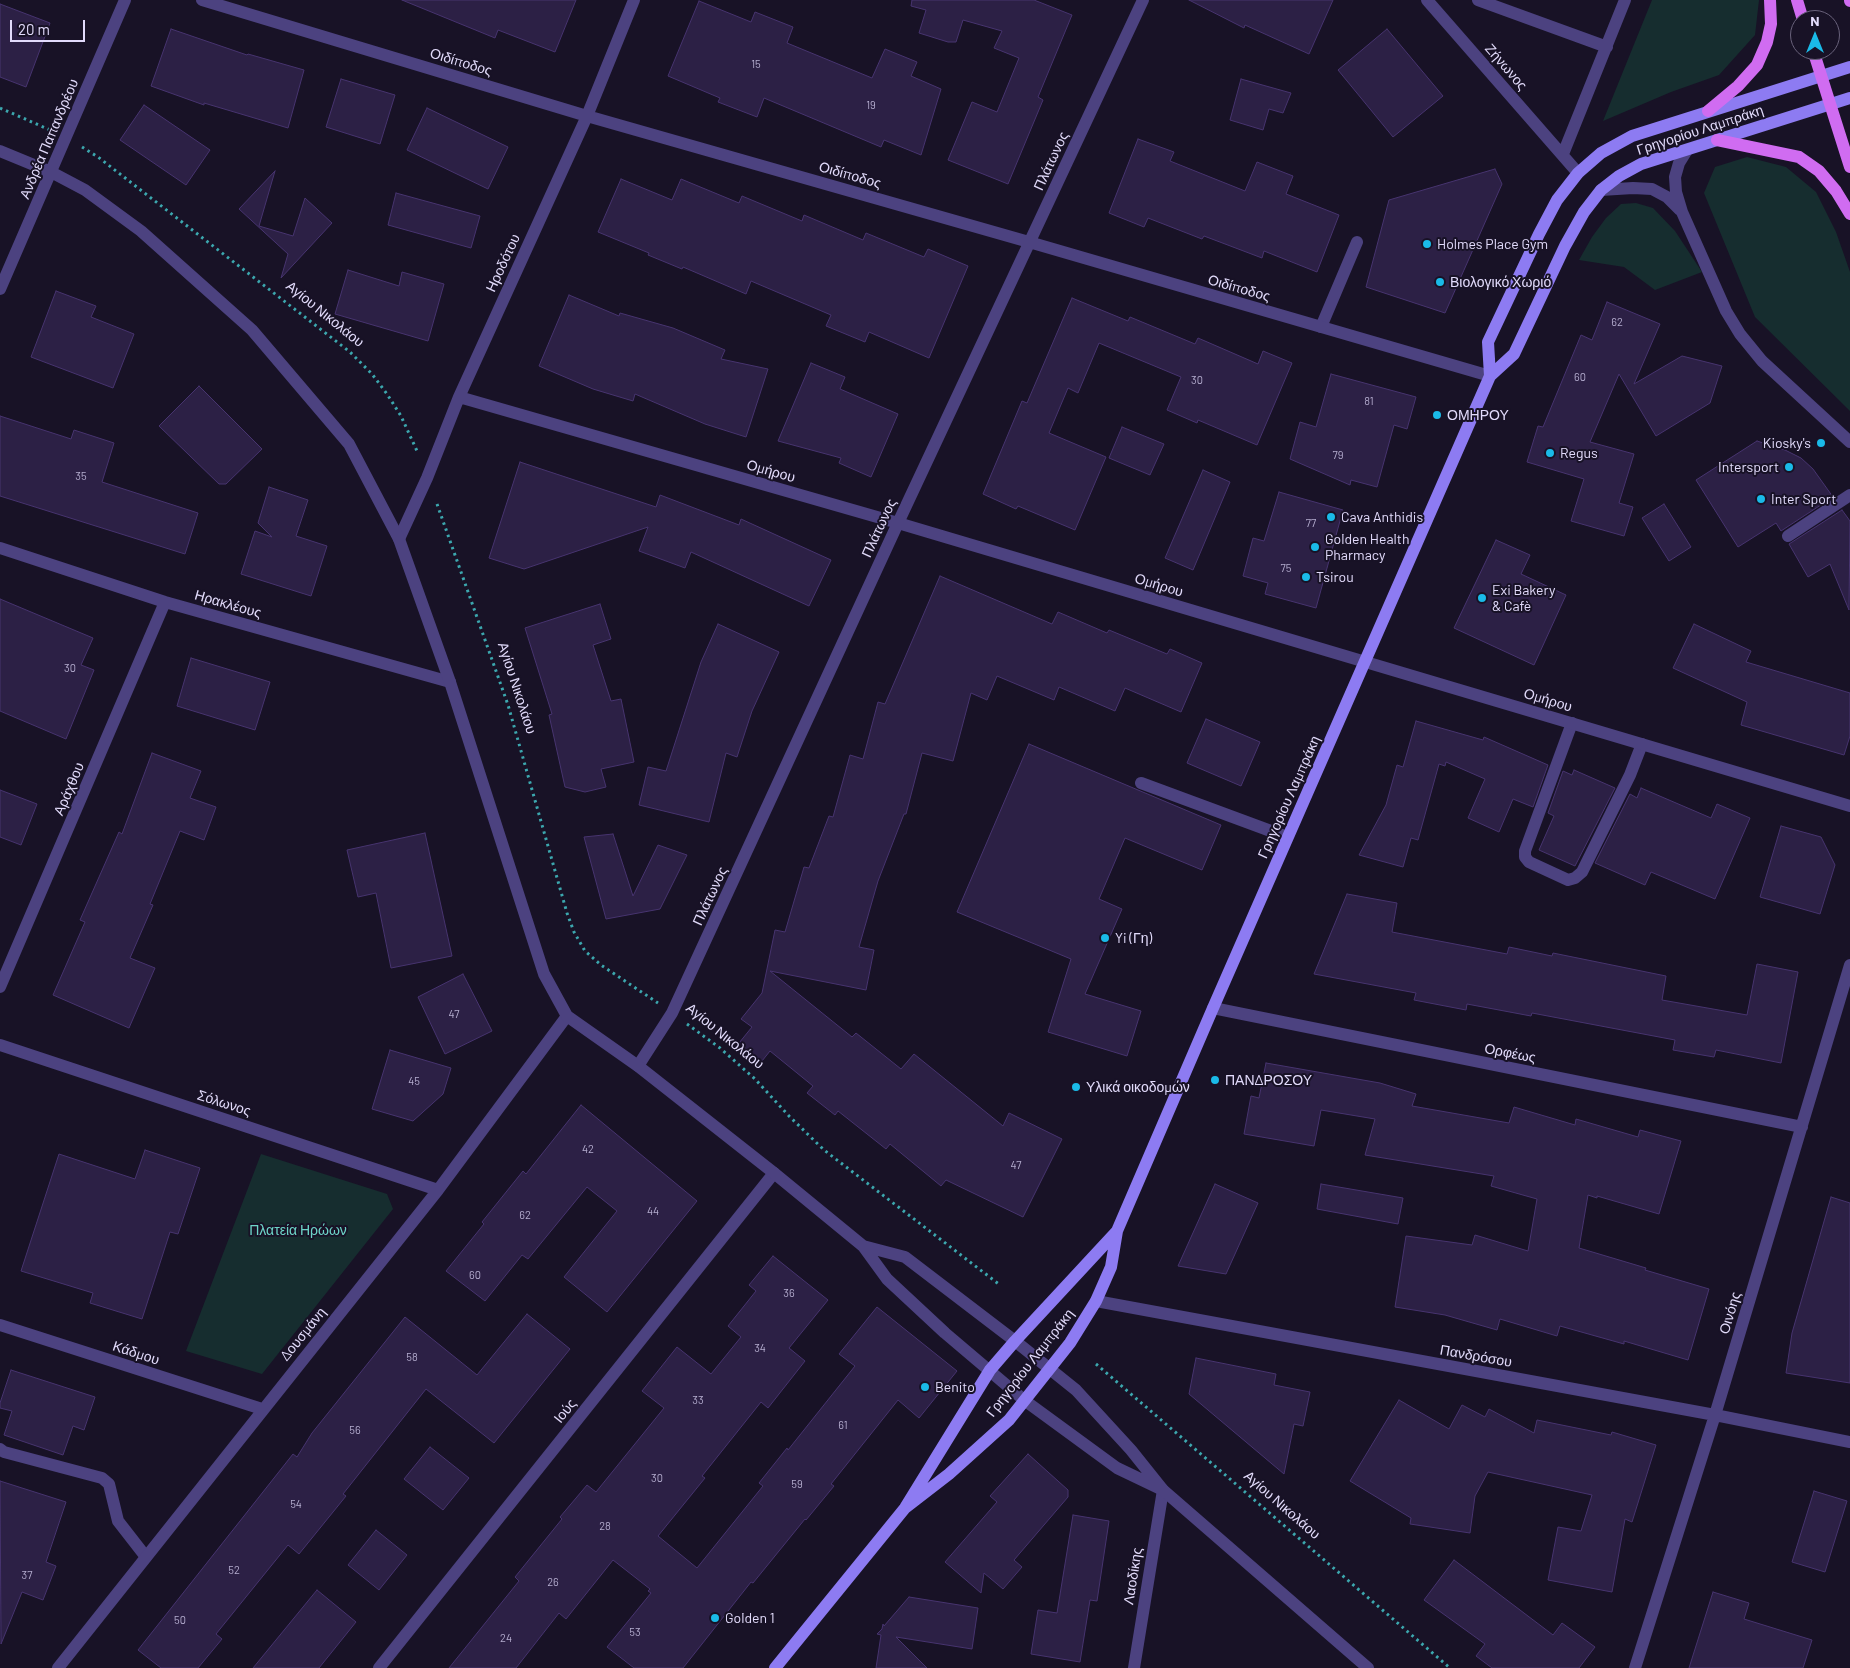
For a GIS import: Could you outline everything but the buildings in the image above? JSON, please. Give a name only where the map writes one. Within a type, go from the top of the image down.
[{"type":"main road","points":[[1708,111],[1738,86],[1757,65],[1767,42],[1771,24],[1770,0]]},
{"type":"main road","points":[[1816,60],[1850,167]]},
{"type":"main road","name":"Γρηγορίου Λαμπράκη","points":[[1490,376],[1488,342],[1539,234],[1558,200],[1578,173],[1601,153],[1632,136],[1850,67]]},
{"type":"main road","name":"Γρηγορίου Λαμπράκη","points":[[905,1508],[956,1468],[1009,1420],[1070,1343],[1096,1301],[1111,1267],[1117,1231],[1364,661],[1490,376],[1514,354],[1565,246],[1584,212],[1601,190],[1618,176],[1641,164],[1850,98]]},
{"type":"main road","points":[[1717,140],[1799,158],[1819,171],[1836,191],[1850,214]]},
{"type":"main road","name":"Γρηγορίου Λαμπράκη","points":[[775,1668],[905,1508],[990,1370],[1015,1340],[1117,1231]]},
{"type":"street","name":"Ανδρέα Παπανδρέου","points":[[0,289],[126,0]]},
{"type":"street","name":"Οιδίποδος","points":[[202,0],[587,116],[1490,376]]},
{"type":"street","name":"Ηροδότου","points":[[399,539],[428,478],[459,397],[587,116],[634,0]]},
{"type":"street","name":"Πλάτωνος","points":[[638,1066],[672,1013],[898,523],[1143,0]]},
{"type":"street","name":"Ζήνωνος","points":[[1427,0],[1563,154]]},
{"type":"street","points":[[1478,0],[1607,47]]},
{"type":"street","points":[[1578,173],[1563,154],[1625,0]]},
{"type":"street","points":[[1687,150],[1679,163],[1675,177],[1676,192],[1682,212],[1726,311],[1740,334],[1762,361],[1850,442]]},
{"type":"street","points":[[0,151],[51,172],[85,190],[141,231],[252,330],[349,444],[399,539],[450,682],[544,974],[567,1016],[638,1066],[863,1246],[887,1279],[1024,1400],[1117,1468],[1163,1490]]},
{"type":"street","points":[[1601,190],[1652,189],[1667,197],[1682,212]]},
{"type":"street","points":[[1322,327],[1357,242]]},
{"type":"street","name":"Ομήρου","points":[[459,397],[898,523],[1850,806]]},
{"type":"street","points":[[1788,536],[1850,495]]},
{"type":"street","name":"Ηρακλέους","points":[[0,548],[165,602],[450,682]]},
{"type":"street","name":"Αράχθου","points":[[0,987],[165,602]]},
{"type":"street","points":[[1572,723],[1525,857],[1529,862],[1568,880],[1575,878],[1582,872],[1630,775],[1642,744]]},
{"type":"street","points":[[1141,783],[1288,837]]},
{"type":"street","name":"Οινόης","points":[[1635,1668],[1715,1416],[1850,965]]},
{"type":"street","name":"Ορφέως","points":[[1213,1008],[1802,1127]]},
{"type":"street","name":"Δουσμάνη","points":[[58,1668],[438,1190],[567,1016]]},
{"type":"street","name":"Σόλωνος","points":[[0,1046],[438,1190]]},
{"type":"street","name":"Ιούς","points":[[379,1668],[774,1173]]},
{"type":"street","points":[[863,1246],[906,1257],[1049,1368],[1082,1396],[1131,1450],[1163,1490],[1368,1668]]},
{"type":"street","name":"Πανδρόσου","points":[[1096,1301],[1850,1442]]},
{"type":"street","name":"Κάδμου","points":[[0,1325],[262,1409]]},
{"type":"street","points":[[0,1449],[4,1452],[102,1478],[109,1484],[118,1521],[146,1557]]},
{"type":"street","name":"Λαοδίκης","points":[[1134,1668],[1163,1490]]},
{"type":"path","name":"Αγίου Νικολάου","points":[[0,108],[66,138],[98,157],[350,352],[372,374],[401,416],[428,478],[508,705],[567,913],[574,932],[585,951],[601,965],[720,1048],[749,1073],[824,1150],[1000,1285]]},
{"type":"path","name":"Αγίου Νικολάου","points":[[1096,1364],[1450,1668]]},
{"type":"green space","points":[[1652,0],[1759,0],[1755,35],[1719,75],[1671,92],[1603,121]]},
{"type":"green space","points":[[1747,157],[1786,167],[1816,192],[1836,232],[1850,272],[1850,411],[1755,317],[1704,193],[1715,167]]},
{"type":"green space","points":[[1636,203],[1653,208],[1675,231],[1702,272],[1655,290],[1624,267],[1579,260],[1592,237],[1606,218],[1621,204]]},
{"type":"green space","name":"Πλατεία Ηρώων","points":[[261,1154],[387,1194],[393,1209],[262,1374],[186,1351]]},
{"type":"place","name":"Holmes Place Gym","points":[[1427,244]]},
{"type":"place","name":"Βιολογικό Χωριό","points":[[1440,282]]},
{"type":"place","name":"ΟΜΗΡΟΥ","points":[[1437,415]]},
{"type":"place","name":"Kiosky's","points":[[1821,443]]},
{"type":"place","name":"Regus","points":[[1550,453]]},
{"type":"place","name":"Intersport","points":[[1789,467]]},
{"type":"place","name":"Inter Sport","points":[[1761,499]]},
{"type":"place","name":"Cava Anthidis","points":[[1331,517]]},
{"type":"place","name":"Golden Health Pharmacy","points":[[1315,547]]},
{"type":"place","name":"Tsirou","points":[[1306,577]]},
{"type":"place","name":"Exi Bakery & Cafè","points":[[1482,598]]},
{"type":"place","name":"Yi (Γη)","points":[[1105,938]]},
{"type":"place","name":"ΠΑΝΔΡΟΣΟΥ","points":[[1215,1080]]},
{"type":"place","name":"Υλικά οικοδομών","points":[[1076,1087]]},
{"type":"place","name":"Benito","points":[[925,1387]]},
{"type":"place","name":"Golden 1","points":[[715,1618]]}]
